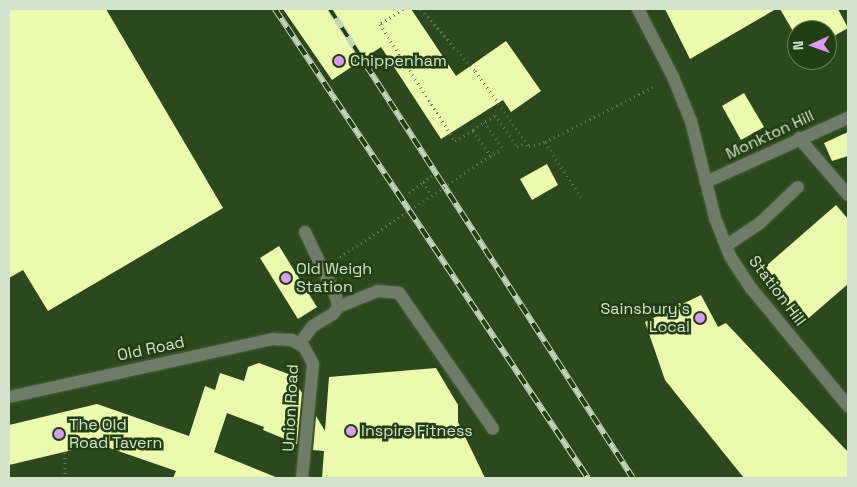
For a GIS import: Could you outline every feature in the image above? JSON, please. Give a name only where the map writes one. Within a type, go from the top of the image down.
[{"type":"street","name":"Station Hill","points":[[638,9],[673,77],[691,121],[706,182],[726,246],[751,288],[848,406]]},
{"type":"street","name":"Monkton Hill","points":[[706,182],[798,138],[848,118]]},
{"type":"street","points":[[798,138],[848,195]]},
{"type":"street","points":[[726,246],[760,223],[798,187]]},
{"type":"street","points":[[305,232],[336,296],[338,307]]},
{"type":"street","points":[[300,344],[314,326],[333,314],[338,307],[378,291],[399,293],[493,429]]},
{"type":"street","name":"Old Road","points":[[9,397],[272,338],[286,338],[300,344]]},
{"type":"street","name":"Union Road","points":[[300,344],[313,364],[302,478]]},
{"type":"path","points":[[403,9],[380,24],[455,140],[495,115],[516,147],[525,143]]},
{"type":"path","points":[[421,9],[475,70],[525,143],[532,146],[545,142],[673,77]]},
{"type":"path","points":[[340,257],[502,148],[484,122]]},
{"type":"path","points":[[473,130],[491,156]]},
{"type":"path","points":[[545,142],[582,199]]},
{"type":"path","points":[[408,193],[432,176]]},
{"type":"path","points":[[423,182],[429,193]]},
{"type":"path","points":[[65,452],[65,478]]},
{"type":"building","points":[[9,9],[106,9],[223,208],[48,311],[23,270],[9,278]]},
{"type":"building","points":[[283,9],[411,9],[456,76],[506,41],[541,91],[511,112],[503,100],[441,139],[381,47],[332,80]]},
{"type":"building","points":[[665,9],[776,9],[690,59]]},
{"type":"building","points":[[780,9],[838,9],[848,28],[837,34],[837,20],[787,21]]},
{"type":"building","points":[[744,93],[764,127],[741,140],[722,106]]},
{"type":"building","points":[[848,132],[848,156],[832,161],[824,143]]},
{"type":"building","points":[[547,164],[558,185],[532,200],[520,179]]},
{"type":"building","points":[[836,205],[848,219],[848,284],[803,323],[758,273]]},
{"type":"building","name":"Old Weigh Station","points":[[279,246],[317,307],[298,319],[260,258]]},
{"type":"building","points":[[701,295],[718,327],[726,323],[848,452],[848,478],[744,478],[681,400],[665,380],[645,322]]},
{"type":"building","points":[[259,363],[291,375],[302,393],[297,444],[263,430],[264,427],[227,413],[214,452],[278,478],[173,478],[176,471],[98,444],[9,465],[9,425],[97,404],[189,436],[205,386],[215,390],[220,373],[244,381],[248,367]]},
{"type":"building","points":[[436,368],[458,405],[458,422],[485,478],[322,478],[324,451],[313,450],[316,416],[325,431],[329,377]]},
{"type":"railway","points":[[275,9],[588,478]]},
{"type":"railway","points":[[330,9],[633,478]]},
{"type":"place","name":"Chippenham","points":[[339,61]]},
{"type":"place","name":"Old Weigh Station","points":[[286,278]]},
{"type":"place","name":"Sainsbury's Local","points":[[700,318]]},
{"type":"place","name":"Inspire Fitness","points":[[351,431]]},
{"type":"place","name":"The Old Road Tavern","points":[[59,434]]}]
